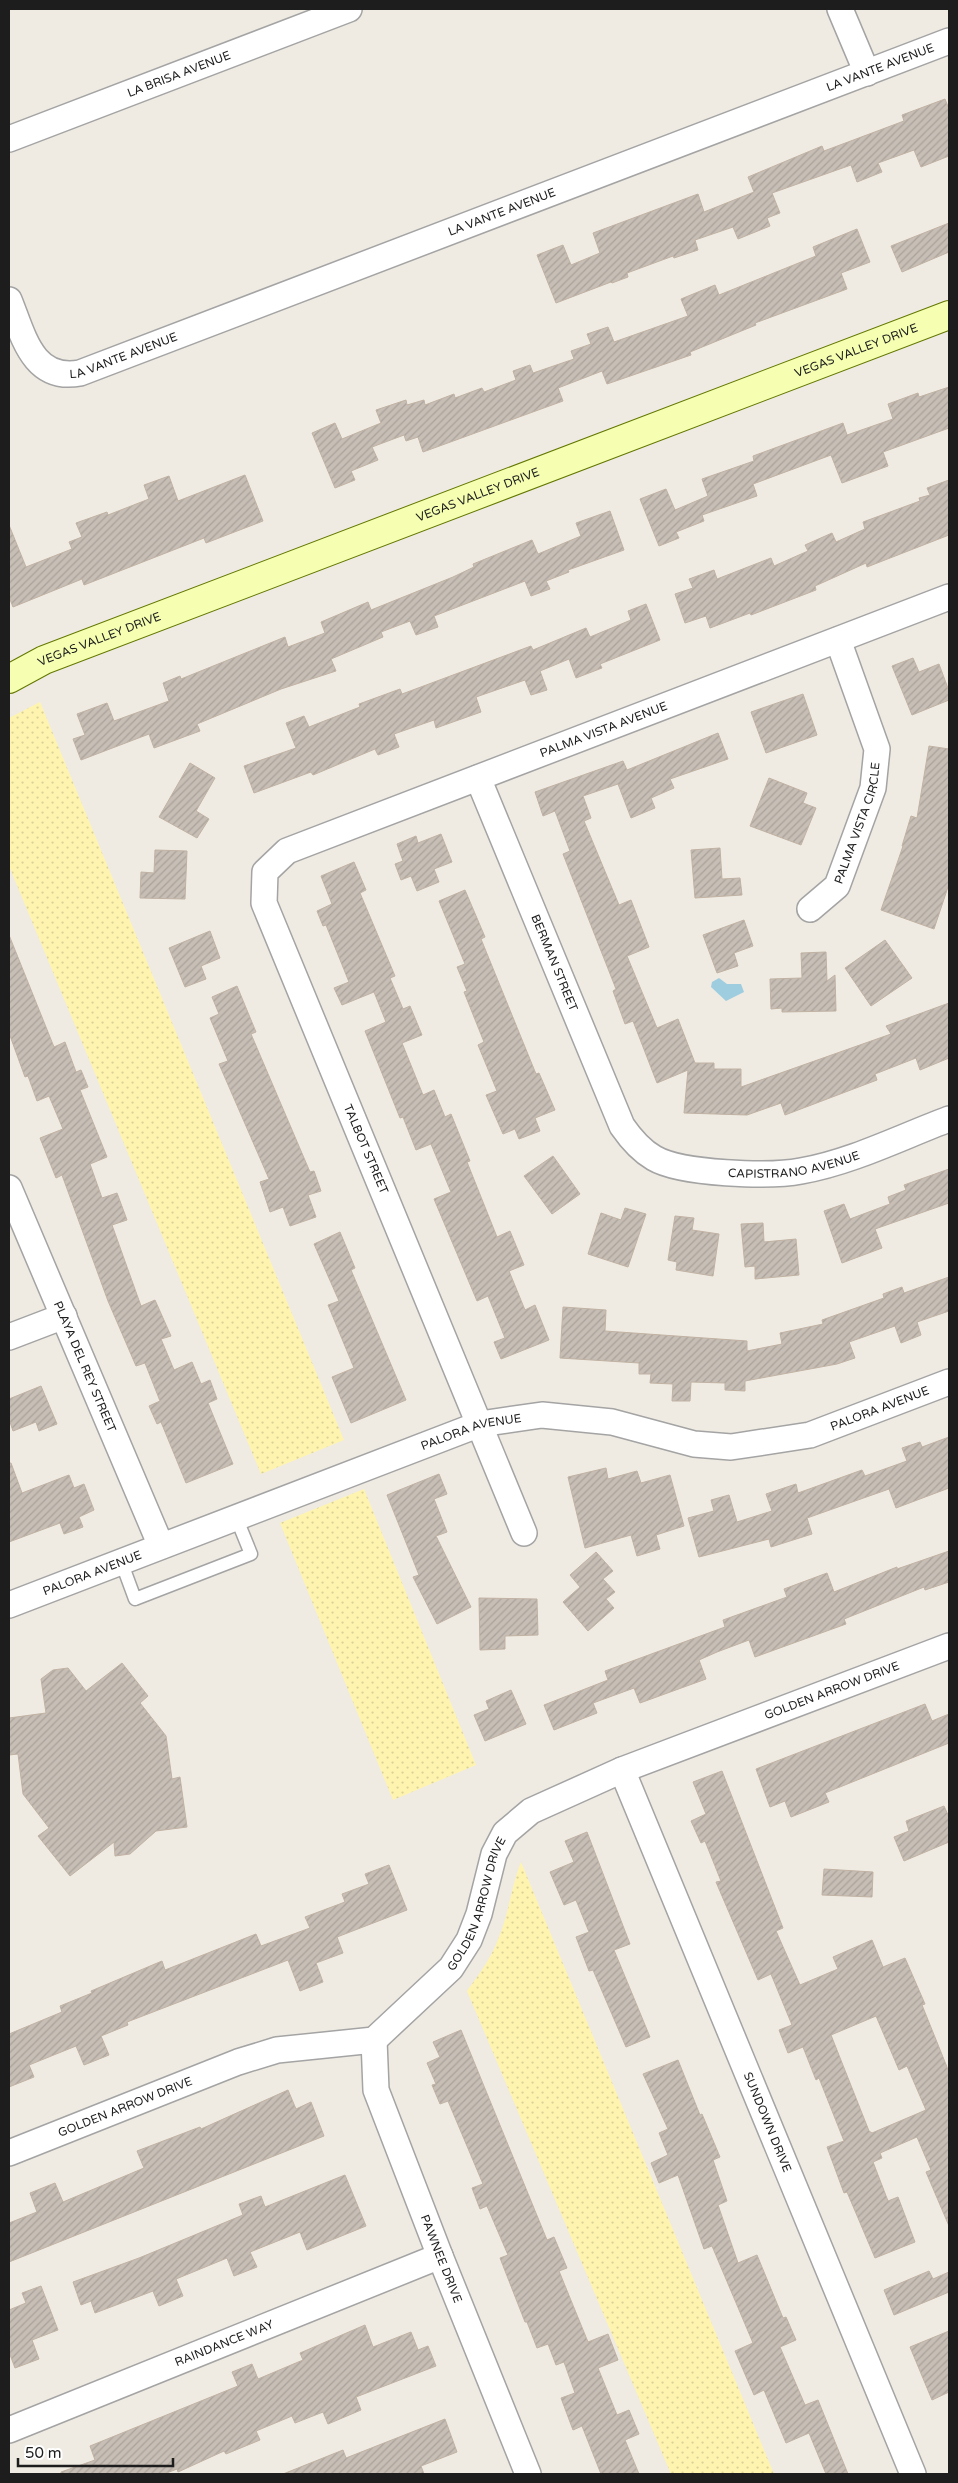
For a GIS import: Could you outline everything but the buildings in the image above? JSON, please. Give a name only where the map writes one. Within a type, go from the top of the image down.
[{"type":"street","name":"LA BRISA AVENUE","points":[[9,140],[349,9]]},
{"type":"street","points":[[840,9],[867,73]]},
{"type":"street","name":"LA VANTE AVENUE","points":[[9,300],[28,348],[39,363],[53,373],[71,375],[89,370],[949,41]]},
{"type":"street","name":"VEGAS VALLEY DRIVE","points":[[9,679],[53,657],[949,315]]},
{"type":"street","name":"PALMA VISTA AVENUE","points":[[265,872],[287,851],[949,597]]},
{"type":"street","name":"PALMA VISTA CIRCLE","points":[[810,909],[837,886],[873,788],[877,749],[838,640]]},
{"type":"street","name":"BERMAN STREET","points":[[478,778],[622,1126],[636,1145]]},
{"type":"street","name":"TALBOT STREET","points":[[265,872],[264,903],[524,1533]]},
{"type":"street","name":"CAPISTRANO AVENUE","points":[[636,1145],[655,1159],[687,1168],[747,1174],[801,1171],[841,1160],[949,1119]]},
{"type":"street","name":"PLAYA DEL REY STREET","points":[[9,1188],[161,1546]]},
{"type":"street","points":[[9,1337],[64,1316]]},
{"type":"street","name":"PALORA AVENUE","points":[[9,1605],[480,1424],[542,1415],[612,1422],[694,1444],[731,1447],[810,1435],[949,1382]]},
{"type":"street","name":"GOLDEN ARROW DRIVE","points":[[9,2153],[238,2062],[277,2050],[374,2040],[451,1968],[469,1940],[479,1914],[494,1854],[505,1833],[531,1811],[622,1770],[949,1646]]},
{"type":"street","name":"SUNDOWN DRIVE","points":[[622,1770],[913,2474]]},
{"type":"street","name":"PAWNEE DRIVE","points":[[374,2040],[376,2090],[440,2256],[528,2474]]},
{"type":"street","name":"RAINDANCE WAY","points":[[9,2430],[440,2256]]},
{"type":"lane","points":[[121,1561],[136,1599],[251,1554],[236,1517]]},
{"type":"sand","points":[[40,702],[344,1440],[261,1474],[9,866],[9,718]]},
{"type":"sand","points":[[364,1489],[476,1765],[393,1800],[280,1523]]},
{"type":"sand","points":[[521,1862],[774,2474],[671,2474],[467,1991],[485,1965],[496,1944]]},
{"type":"water","points":[[719,978],[727,984],[741,984],[744,992],[726,1001],[711,987],[712,982]]}]
